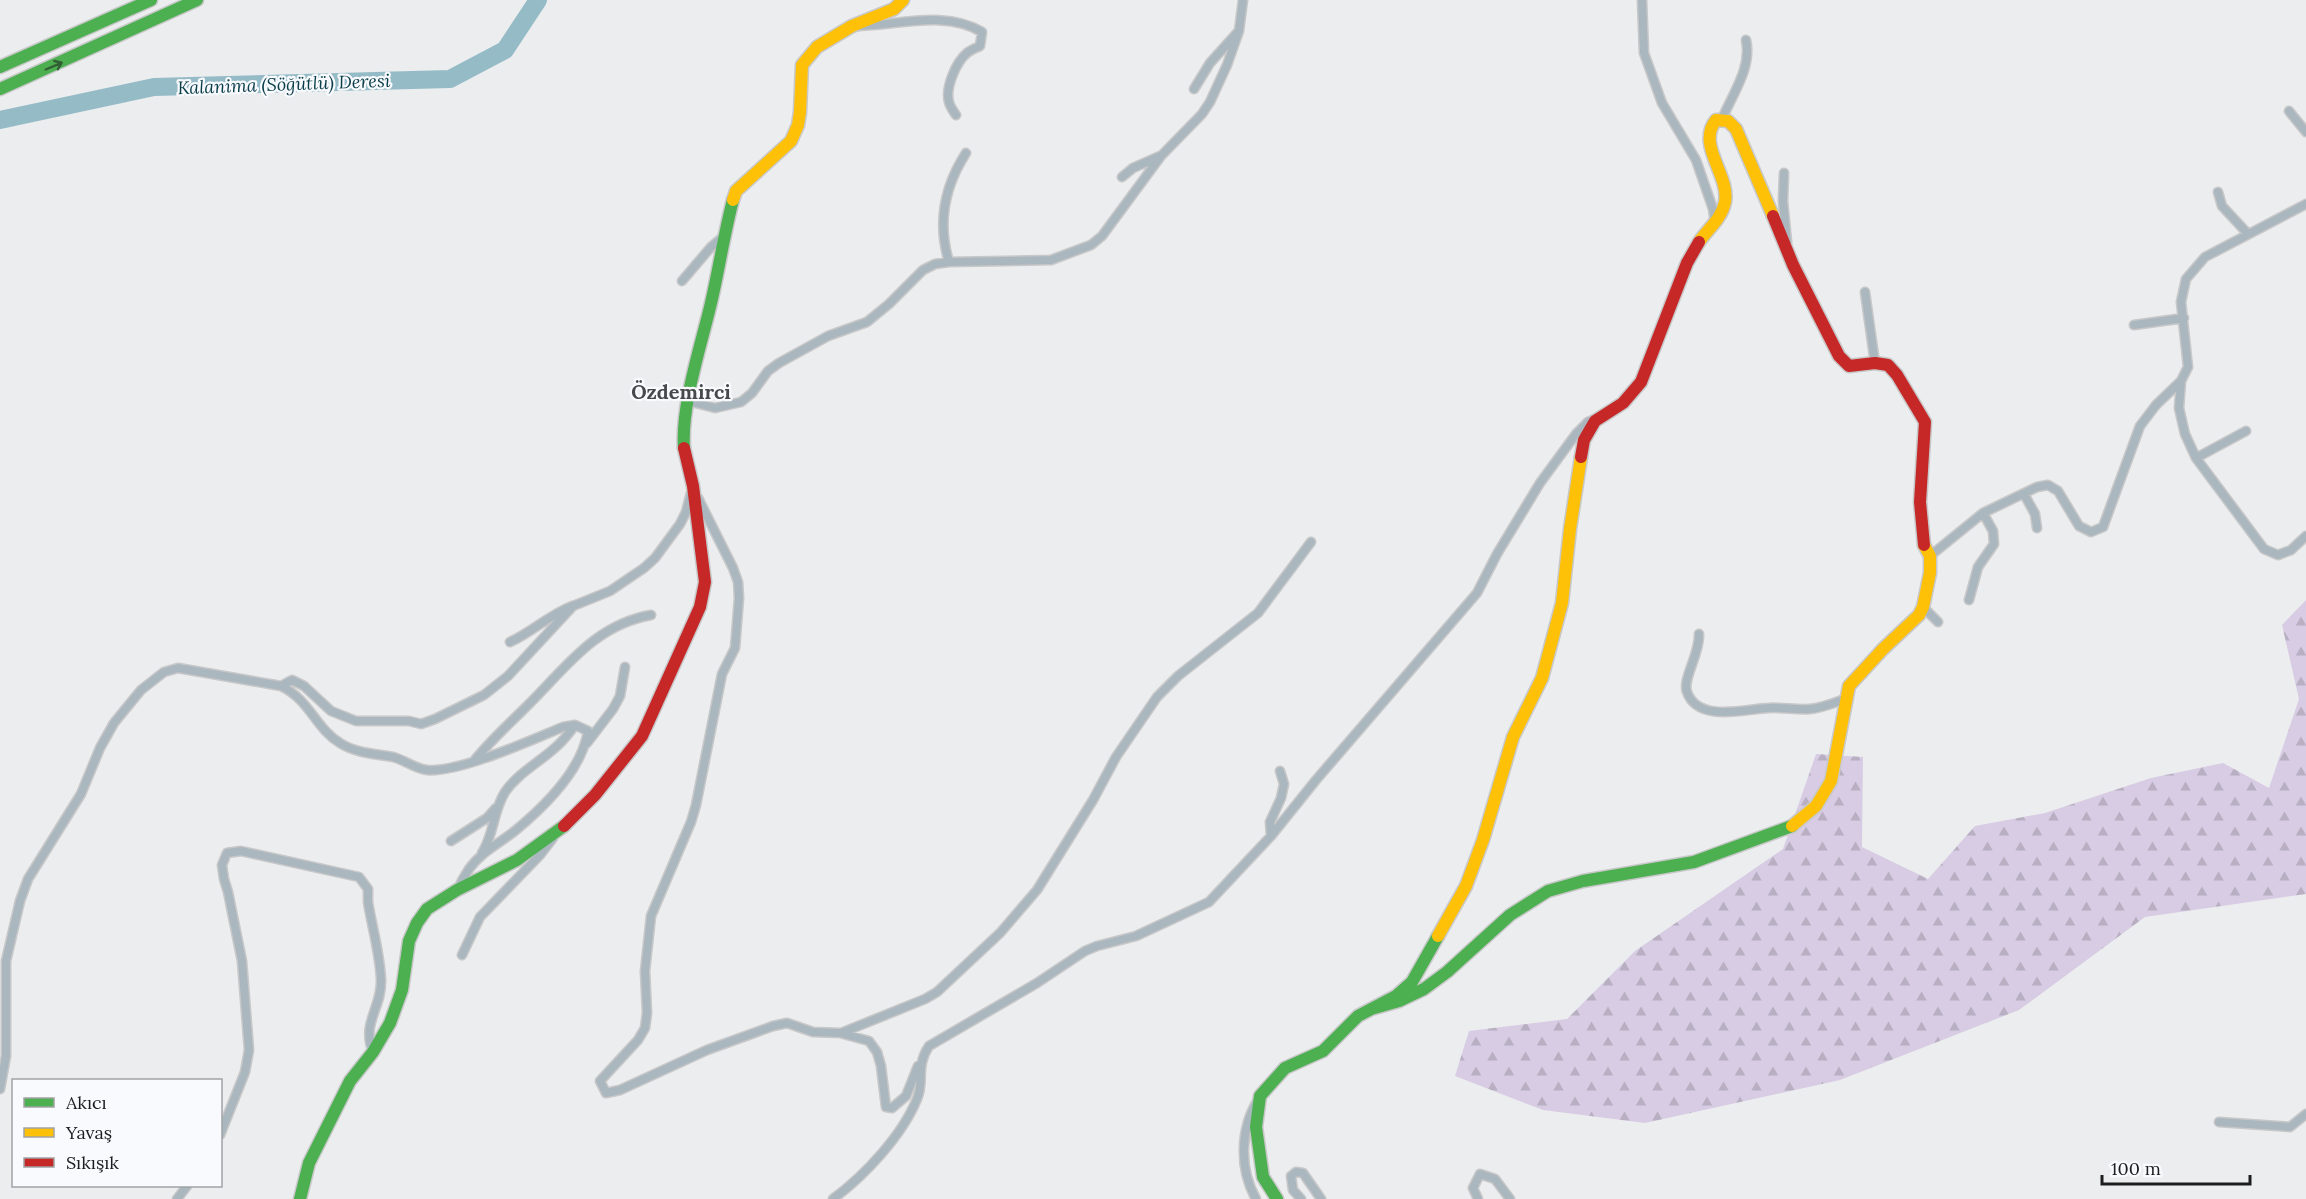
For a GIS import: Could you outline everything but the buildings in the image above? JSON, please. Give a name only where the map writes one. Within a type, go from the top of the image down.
[{"type":"street","points":[[2,65],[151,0]]},
{"type":"street","points":[[0,89],[61,64],[197,0]]},
{"type":"street","points":[[903,0],[894,9],[852,26],[817,47],[802,65],[800,112],[798,125],[791,141],[736,191],[723,237],[714,291],[688,400],[683,438],[684,452],[693,486],[705,516],[727,554],[738,582],[735,648],[722,674],[691,822],[651,916],[645,971],[647,1014],[645,1028],[638,1040],[600,1081],[606,1093],[620,1090],[707,1050],[787,1023],[813,1032],[840,1033],[869,1041],[878,1052],[886,1107],[892,1108],[906,1096],[929,1046],[941,1038],[1037,983],[1085,951],[1136,936],[1209,902],[1271,836],[1316,780],[1477,593],[1497,554],[1540,483],[1576,435],[1588,422],[1623,403],[1645,375],[1687,263],[1701,239],[1723,210],[1726,196],[1709,133],[1716,120],[1722,118],[1729,120],[1740,137],[1789,257],[1843,362],[1849,366],[1875,363],[1888,365],[1925,422],[1920,502],[1924,548],[1930,556],[1928,586],[1923,607],[1914,620],[1853,680],[1845,699],[1828,788],[1812,811],[1789,828],[1694,862],[1583,881],[1548,891],[1510,915],[1447,972],[1424,989],[1399,1001],[1371,1008]]},
{"type":"street","points":[[688,400],[715,408],[741,402],[752,393],[768,371],[779,363],[828,336],[867,322],[923,270],[935,264],[950,261],[1051,260],[1091,245],[1102,236],[1161,156],[1202,114],[1217,90],[1239,31],[1243,0]]},
{"type":"street","points":[[1642,0],[1644,53],[1662,103],[1696,160],[1713,209],[1715,223]]},
{"type":"street","points":[[852,26],[885,26],[942,20],[970,25],[982,32],[980,46],[968,52],[959,62],[954,74],[949,102],[956,115]]},
{"type":"street","points":[[1194,88],[1210,63],[1239,31]]},
{"type":"street","points":[[1722,118],[1745,67],[1749,54],[1746,40]]},
{"type":"street","points":[[2289,111],[2306,132]]},
{"type":"street","points":[[950,261],[945,248],[944,219],[947,190],[951,177],[966,153]]},
{"type":"street","points":[[1122,177],[1140,165],[1161,156]]},
{"type":"street","points":[[1784,173],[1783,201],[1789,257]]},
{"type":"street","points":[[2218,192],[2222,206],[2248,234]]},
{"type":"street","points":[[2306,204],[2205,257],[2186,279],[2181,302],[2188,367],[2181,381],[2179,394],[2180,414],[2185,435],[2196,459],[2264,549],[2278,555],[2291,550],[2306,536]]},
{"type":"street","points":[[682,281],[723,237]]},
{"type":"street","points":[[1865,292],[1875,363]]},
{"type":"street","points":[[2134,325],[2184,318]]},
{"type":"street","points":[[1930,556],[1983,513],[2037,487],[2048,485],[2058,491],[2079,526],[2091,532],[2103,526],[2140,426],[2156,405],[2181,381]]},
{"type":"street","points":[[1256,1199],[1246,1176],[1244,1137],[1252,1109],[1260,1096],[1285,1068],[1323,1051],[1353,1020],[1396,996],[1412,982],[1455,907],[1478,854],[1513,737],[1531,704],[1545,667],[1562,603],[1570,529],[1584,440],[1600,417]]},
{"type":"street","points":[[2196,459],[2246,431]]},
{"type":"street","points":[[510,642],[525,635],[559,611],[610,591],[644,568],[655,558],[686,512],[693,486]]},
{"type":"street","points":[[300,1199],[309,1163],[350,1080],[373,1052],[390,1023],[402,990],[409,941],[417,923],[427,909],[457,890],[517,860],[556,833],[595,795],[642,736],[700,607],[705,582],[693,486]]},
{"type":"street","points":[[2024,494],[2035,514],[2037,528]]},
{"type":"street","points":[[1969,600],[1978,567],[1994,544],[1993,531],[1983,513]]},
{"type":"street","points":[[840,1033],[937,992],[1000,933],[1037,890],[1094,800],[1116,757],[1148,709],[1178,676],[1258,613],[1311,542]]},
{"type":"street","points":[[281,686],[291,680],[304,686],[331,711],[343,718],[356,721],[409,721],[421,724],[484,694],[518,666],[573,606]]},
{"type":"street","points":[[1923,607],[1938,622]]},
{"type":"street","points":[[474,761],[547,684],[600,635],[624,621],[651,615]]},
{"type":"street","points":[[1699,634],[1698,649],[1686,682],[1689,696],[1699,706],[1720,712],[1778,707],[1813,709],[1845,699]]},
{"type":"street","points":[[457,890],[469,869],[478,859],[538,810],[573,769],[586,743],[613,709],[620,696],[625,667]]},
{"type":"street","points":[[0,1089],[6,1056],[6,961],[20,901],[34,867],[81,794],[100,748],[114,723],[141,690],[164,672],[178,668],[281,686],[294,692],[329,735],[339,743],[351,749],[403,759],[427,770],[455,768],[563,727],[575,725],[588,731],[586,743]]},
{"type":"street","points":[[451,840],[487,818],[498,806],[513,782],[559,745],[575,725]]},
{"type":"street","points":[[1271,836],[1270,822],[1284,784],[1280,771]]},
{"type":"street","points":[[478,859],[491,833],[498,806]]},
{"type":"street","points":[[462,955],[480,917],[540,855],[556,833]]},
{"type":"street","points":[[222,1130],[245,1072],[249,1050],[242,961],[222,865],[227,853],[241,851],[360,877],[368,889],[368,902],[381,979],[380,993],[370,1022],[368,1040],[373,1052]]},
{"type":"street","points":[[833,1199],[858,1178],[899,1130],[918,1098],[922,1057]]},
{"type":"street","points":[[1260,1096],[1256,1126],[1263,1177],[1277,1199]]},
{"type":"street","points":[[2219,1122],[2290,1127],[2306,1114]]},
{"type":"street","points":[[1301,1199],[1291,1184],[1291,1176],[1296,1172],[1303,1173],[1321,1199]]},
{"type":"street","points":[[1478,1199],[1473,1188],[1480,1174],[1495,1179],[1510,1199]]},
{"type":"street","points":[[177,1199],[186,1187]]},
{"type":"green space","points":[[2306,600],[2306,894],[2145,917],[2019,1010],[1840,1080],[1645,1123],[1543,1110],[1455,1076],[1469,1031],[1567,1019],[1635,951],[1783,849],[1816,754],[1863,757],[1862,847],[1928,879],[1975,826],[2045,813],[2151,778],[2223,763],[2269,788],[2299,699],[2282,625]]},
{"type":"waterway","name":"Kalanima (Söğütlü) Deresi","points":[[0,120],[154,87],[450,79],[505,50],[538,0]]},
{"type":"traffic: fast","points":[[0,67],[151,0]]},
{"type":"traffic: fast","points":[[0,89],[197,0]]},
{"type":"traffic: fast","points":[[684,448],[689,395],[733,200]]},
{"type":"traffic: fast","points":[[300,1199],[309,1163],[350,1081],[373,1052],[390,1023],[402,990],[409,941],[417,923],[427,909],[457,890],[517,860],[564,826]]},
{"type":"traffic: fast","points":[[1371,1009],[1399,1001],[1424,989],[1447,972],[1510,915],[1548,891],[1583,881],[1694,862],[1792,826]]},
{"type":"traffic: fast","points":[[1277,1199],[1263,1177],[1256,1127],[1260,1096],[1285,1068],[1323,1051],[1358,1016],[1396,996],[1412,982],[1438,936]]},
{"type":"traffic: slow","points":[[733,200],[736,191],[791,141],[798,125],[800,112],[802,65],[817,47],[852,26],[894,9],[903,0]]},
{"type":"traffic: slow","points":[[1699,242],[1718,218],[1725,202],[1723,181],[1711,150],[1711,130],[1716,120],[1728,121],[1736,129],[1773,216]]},
{"type":"traffic: slow","points":[[1438,936],[1466,886],[1483,840],[1513,737],[1542,678],[1562,603],[1581,457]]},
{"type":"traffic: slow","points":[[1792,826],[1816,806],[1831,781],[1849,686],[1919,615],[1923,607],[1930,573],[1930,556],[1924,545]]},
{"type":"traffic: jam","points":[[1773,216],[1793,265],[1839,356],[1849,366],[1875,363],[1888,365],[1897,375],[1925,422],[1920,502],[1924,545]]},
{"type":"traffic: jam","points":[[1581,457],[1584,440],[1595,421],[1623,403],[1641,382],[1687,263],[1699,242]]},
{"type":"traffic: jam","points":[[564,826],[595,795],[642,736],[700,607],[705,582],[693,486],[684,448]]},
{"type":"district","name":"Özdemirci","points":[[681,391]]}]
